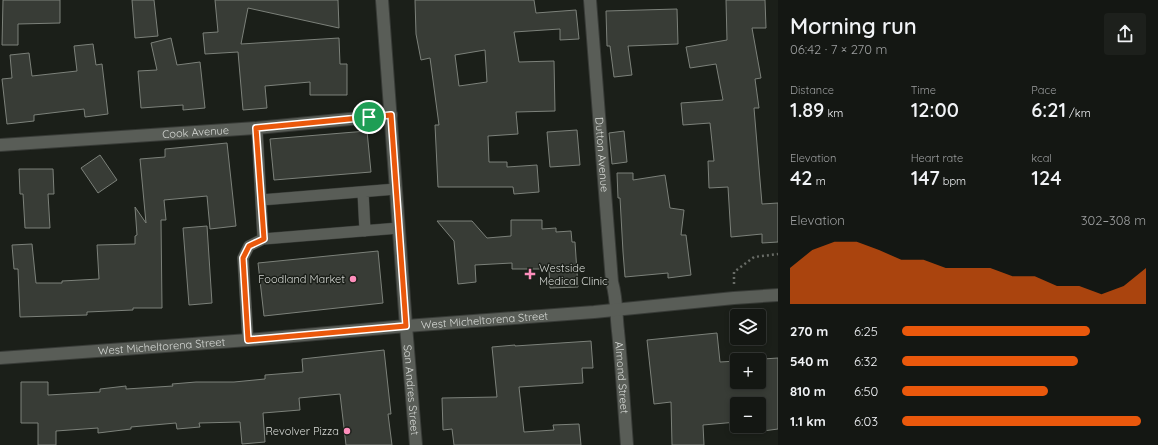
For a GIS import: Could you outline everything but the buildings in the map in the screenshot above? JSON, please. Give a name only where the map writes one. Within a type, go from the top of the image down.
[{"type":"street","name":"San Andres Street","points":[[382,0],[416,445]]},
{"type":"street","name":"Dutton Avenue","points":[[590,0],[612,282],[617,309]]},
{"type":"street","name":"Cook Avenue","points":[[0,145],[256,128],[391,115]]},
{"type":"street","name":"West Micheltorena Street","points":[[0,358],[248,340],[406,326],[594,312],[778,295]]},
{"type":"street","name":"Almond Street","points":[[617,309],[617,329],[627,445]]},
{"type":"lane","points":[[256,128],[264,239]]},
{"type":"lane","points":[[261,200],[396,189]]},
{"type":"lane","points":[[363,192],[366,231]]},
{"type":"lane","points":[[248,340],[243,258],[249,246],[264,239],[399,228]]},
{"type":"path","points":[[734,298],[734,272],[754,257],[778,254]]},
{"type":"place","name":"Westside Medical Clinic","points":[[530,274]]},
{"type":"place","name":"Foodland Market","points":[[353,279]]},
{"type":"place","name":"Revolver Pizza","points":[[347,431]]},
{"type":"route","points":[[391,115],[406,326],[248,340],[243,258],[249,246],[264,239],[256,128],[369,117],[391,115]]}]
